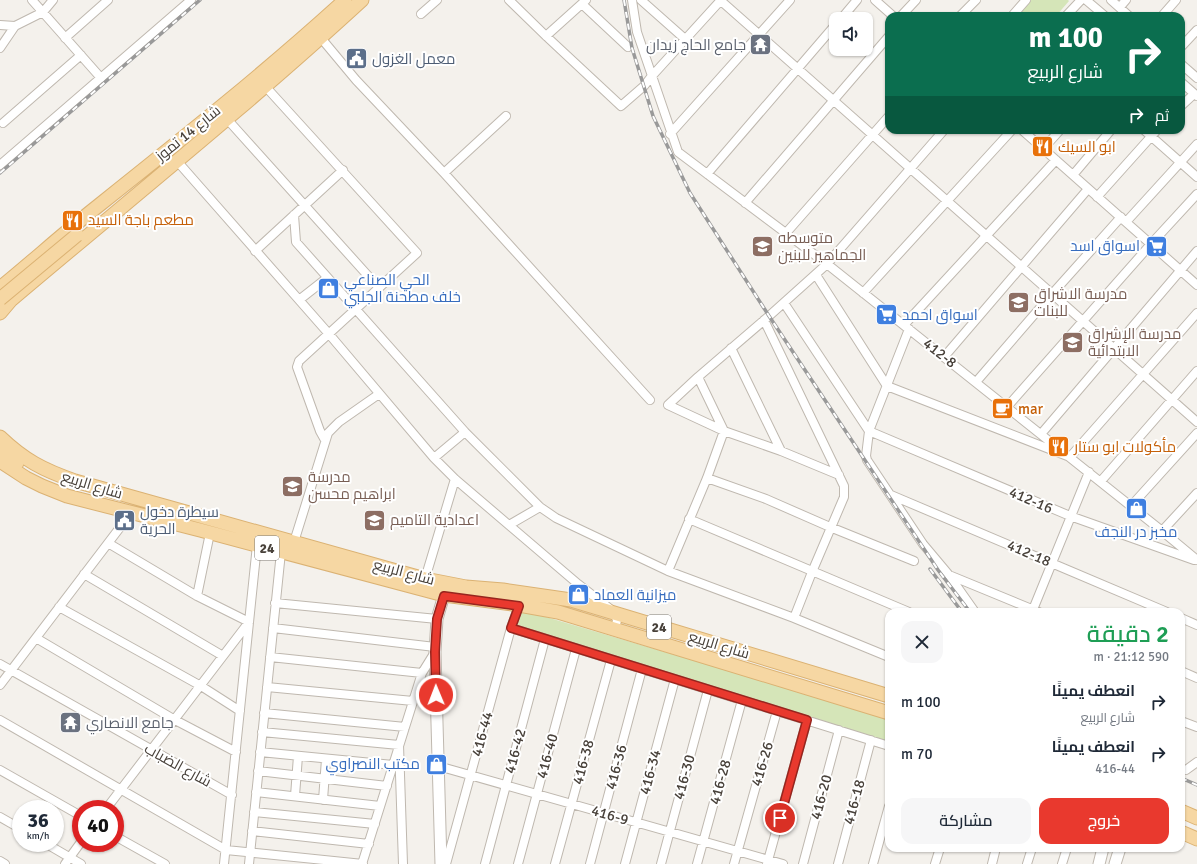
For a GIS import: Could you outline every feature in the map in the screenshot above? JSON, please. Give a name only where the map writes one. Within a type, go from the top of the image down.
[{"type":"main road","name":"شارع 14 تموز","points":[[0,288],[292,48],[345,0]]},
{"type":"main road","name":"شارع 14 تموز","points":[[5,299],[39,276],[177,161],[321,38],[362,0]]},
{"type":"main road","points":[[0,312],[5,299],[180,146],[200,134],[215,128]]},
{"type":"main road","points":[[29,264],[33,264],[36,267],[39,271],[39,276]]},
{"type":"main road","name":"شارع الربيع","points":[[0,437],[33,464],[75,481],[425,579],[466,587],[503,590],[571,600],[885,695]]},
{"type":"main road","points":[[0,450],[19,464],[43,478],[89,494],[171,515],[205,531]]},
{"type":"main road","name":"شارع الربيع","points":[[0,461],[26,478],[67,496],[205,531],[444,596],[558,612],[885,712]]},
{"type":"main road","points":[[1185,813],[1197,818]]},
{"type":"main road","points":[[1185,834],[1197,839]]},
{"type":"street","points":[[32,0],[101,78]]},
{"type":"street","points":[[0,48],[15,26],[43,12],[54,0]]},
{"type":"street","points":[[65,38],[108,0]]},
{"type":"street","points":[[0,166],[191,0]]},
{"type":"street","points":[[421,14],[437,0]]},
{"type":"street","points":[[510,0],[621,106],[644,86],[721,0],[1197,422]]},
{"type":"street","points":[[632,0],[637,32],[670,134]]},
{"type":"street","points":[[641,0],[685,39]]},
{"type":"street","points":[[670,134],[790,0]]},
{"type":"street","points":[[847,12],[857,0]]},
{"type":"street","points":[[875,0],[888,12]]},
{"type":"street","points":[[905,12],[916,0]]},
{"type":"street","points":[[964,12],[976,0]]},
{"type":"street","points":[[1016,12],[1026,0]]},
{"type":"street","points":[[1070,12],[1081,0]]},
{"type":"street","points":[[1086,0],[1100,12]]},
{"type":"street","points":[[1111,0],[1125,12]]},
{"type":"street","points":[[1120,7],[1126,0]]},
{"type":"street","points":[[1166,12],[1176,0]]},
{"type":"street","points":[[546,36],[584,2],[628,46]]},
{"type":"street","points":[[0,25],[15,26]]},
{"type":"street","points":[[1185,44],[1197,30]]},
{"type":"street","points":[[707,174],[829,32]]},
{"type":"street","points":[[321,38],[356,80],[444,173],[650,400]]},
{"type":"street","points":[[746,203],[885,41]]},
{"type":"street","points":[[3,123],[81,55]]},
{"type":"street","points":[[1185,68],[1197,78]]},
{"type":"street","points":[[1185,85],[1196,95],[1185,103]]},
{"type":"street","points":[[265,86],[417,253],[299,361],[297,368],[320,431],[325,440]]},
{"type":"street","points":[[444,173],[506,116]]},
{"type":"street","points":[[226,119],[379,288]]},
{"type":"street","points":[[786,233],[885,120]]},
{"type":"street","name":"412-8","points":[[670,134],[678,152],[827,264],[1196,558]]},
{"type":"street","points":[[838,475],[781,451],[724,431],[668,405],[731,348],[816,275],[940,134]]},
{"type":"street","points":[[863,293],[1008,134]]},
{"type":"street","points":[[1026,134],[1197,285]]},
{"type":"street","points":[[1043,149],[1056,134]]},
{"type":"street","points":[[1073,175],[1108,134]]},
{"type":"street","points":[[1149,134],[1197,177]]},
{"type":"street","points":[[1098,197],[1151,136]]},
{"type":"street","points":[[976,382],[1052,294],[1197,144]]},
{"type":"street","points":[[972,608],[949,574],[923,544],[867,460],[866,452],[869,431],[907,327],[1056,160]]},
{"type":"street","points":[[177,161],[329,334],[434,458],[455,479],[578,584],[614,612],[617,620],[615,630]]},
{"type":"street","points":[[256,250],[342,170]]},
{"type":"street","points":[[944,357],[1088,189]]},
{"type":"street","points":[[1007,407],[1197,194]]},
{"type":"street","points":[[294,215],[296,242],[465,432],[540,507],[556,518],[668,571],[794,618],[885,655]]},
{"type":"street","points":[[1041,434],[1197,251]]},
{"type":"street","points":[[816,275],[886,386],[1070,457],[1197,313]]},
{"type":"street","points":[[299,300],[327,278]]},
{"type":"street","points":[[784,303],[869,431]]},
{"type":"street","points":[[764,320],[844,486],[844,497],[794,618]]},
{"type":"street","points":[[731,348],[781,451]]},
{"type":"street","points":[[1101,481],[1197,371]]},
{"type":"street","points":[[668,571],[724,431],[698,377]]},
{"type":"street","points":[[294,542],[328,433],[334,426],[379,394]]},
{"type":"street","name":"412-16","points":[[869,431],[1070,516],[1196,558]]},
{"type":"street","points":[[434,458],[465,432]]},
{"type":"street","points":[[1131,506],[1197,433]]},
{"type":"street","points":[[1036,608],[1070,516],[1089,472]]},
{"type":"street","points":[[706,478],[766,499],[830,528],[914,560]]},
{"type":"street","points":[[425,579],[455,479]]},
{"type":"street","points":[[1162,531],[1197,494]]},
{"type":"street","name":"412-18","points":[[891,495],[1158,608]]},
{"type":"street","points":[[509,525],[540,507]]},
{"type":"street","points":[[0,685],[131,513]]},
{"type":"street","points":[[689,519],[899,608]]},
{"type":"street","points":[[197,596],[205,531]]},
{"type":"street","points":[[108,543],[197,596],[249,622]]},
{"type":"street","points":[[224,864],[257,545]]},
{"type":"street","points":[[249,864],[281,552]]},
{"type":"street","points":[[84,574],[223,656]]},
{"type":"street","points":[[949,574],[1028,608]]},
{"type":"street","points":[[441,864],[435,649],[437,619],[444,596]]},
{"type":"street","points":[[276,603],[437,619]]},
{"type":"street","name":"416-44","points":[[446,864],[511,628],[519,606]]},
{"type":"street","points":[[60,607],[201,686],[240,711]]},
{"type":"street","points":[[1185,620],[1197,625]]},
{"type":"street","points":[[113,800],[249,622]]},
{"type":"street","points":[[273,628],[435,649]]},
{"type":"street","points":[[511,628],[885,745]]},
{"type":"street","points":[[36,638],[175,720],[236,752]]},
{"type":"street","name":"416-42","points":[[485,864],[545,639]]},
{"type":"street","points":[[0,720],[226,850],[363,864],[422,673],[435,649]]},
{"type":"street","name":"416-40","points":[[518,864],[576,649]]},
{"type":"street","points":[[270,657],[422,673]]},
{"type":"street","name":"416-38","points":[[555,864],[611,660]]},
{"type":"street","name":"شارع الضباب","points":[[0,664],[232,795]]},
{"type":"street","name":"416-36","points":[[590,864],[642,669]]},
{"type":"street","points":[[1185,673],[1197,678]]},
{"type":"street","name":"416-34","points":[[626,864],[675,679]]},
{"type":"street","points":[[267,687],[413,701]]},
{"type":"street","name":"416-30","points":[[661,864],[708,690]]},
{"type":"street","name":"416-28","points":[[697,864],[742,700]]},
{"type":"street","name":"416-26","points":[[734,864],[777,711]]},
{"type":"street","points":[[264,713],[405,728]]},
{"type":"street","points":[[768,862],[807,720]]},
{"type":"street","points":[[1185,722],[1197,727]]},
{"type":"street","name":"416-20","points":[[803,864],[839,730]]},
{"type":"street","points":[[262,732],[399,745]]},
{"type":"street","name":"416-18","points":[[838,864],[872,740]]},
{"type":"street","points":[[399,745],[403,864]]},
{"type":"street","points":[[260,752],[393,765]]},
{"type":"street","points":[[295,796],[298,756]]},
{"type":"street","points":[[323,800],[326,759]]},
{"type":"street","points":[[1186,770],[1197,762]]},
{"type":"street","name":"416-9","points":[[438,766],[738,851],[768,862],[783,864]]},
{"type":"street","points":[[0,770],[72,811]]},
{"type":"street","points":[[258,771],[387,786]]},
{"type":"street","points":[[256,792],[380,806]]},
{"type":"street","points":[[254,812],[375,824]]},
{"type":"street","points":[[0,817],[12,824]]},
{"type":"street","points":[[873,864],[885,820]]},
{"type":"street","points":[[252,831],[368,844]]},
{"type":"street","points":[[124,841],[165,864]]},
{"type":"street","points":[[56,852],[67,861],[81,864]]},
{"type":"street","points":[[67,861],[74,852]]},
{"type":"street","points":[[935,864],[939,852]]},
{"type":"street","points":[[992,864],[995,852]]},
{"type":"street","points":[[1027,864],[1031,852]]},
{"type":"street","points":[[1062,864],[1066,852]]},
{"type":"street","points":[[1099,864],[1102,852]]},
{"type":"street","points":[[1115,864],[1119,852]]},
{"type":"street","points":[[0,861],[5,864]]},
{"type":"green space","points":[[1031,0],[1069,1],[1059,12],[1021,12]]},
{"type":"green space","points":[[519,609],[885,717],[885,743],[513,628]]},
{"type":"railway","points":[[0,173],[200,0]]},
{"type":"railway","points":[[624,0],[632,48],[653,116],[690,193],[769,316],[938,570],[967,608]]},
{"type":"railway","points":[[930,569],[959,608]]},
{"type":"railway","points":[[1185,780],[1197,785]]},
{"type":"place","name":"جامع الحاج زيدان","points":[[761,45]]},
{"type":"place","name":"معمل الغزول","points":[[356,59]]},
{"type":"place","name":"ابو السيك","points":[[1042,147]]},
{"type":"place","name":"مطعم باجة السيد","points":[[72,220]]},
{"type":"place","name":"اسواق اسد","points":[[1156,246]]},
{"type":"place","name":"متوسطه الجماهير للبنين","points":[[762,247]]},
{"type":"place","name":"الحي الصناعي خلف مطحنة الجلبي","points":[[329,289]]},
{"type":"place","name":"مدرسة الاشراق للبنات","points":[[1018,303]]},
{"type":"place","name":"اسواق احمد","points":[[886,315]]},
{"type":"place","name":"مدرسة الإشراق الابتدائية","points":[[1072,343]]},
{"type":"place","name":"mar","points":[[1002,409]]},
{"type":"place","name":"مأكولات ابو ستار","points":[[1059,447]]},
{"type":"place","name":"مدرسة ابراهيم محسن","points":[[292,486]]},
{"type":"place","name":"مخبز در النجف","points":[[1136,509]]},
{"type":"place","name":"اعدادية التاميم","points":[[375,520]]},
{"type":"place","name":"سيطرة دخول الحرية","points":[[124,521]]},
{"type":"place","name":"ميزانية العماد","points":[[579,595]]},
{"type":"place","name":"جامع الانصاري","points":[[70,723]]},
{"type":"place","name":"مكتب النصراوي","points":[[436,764]]},
{"type":"route","points":[[436,695],[435,652],[437,619],[444,596],[519,606],[511,628],[807,720],[780,818]]}]
